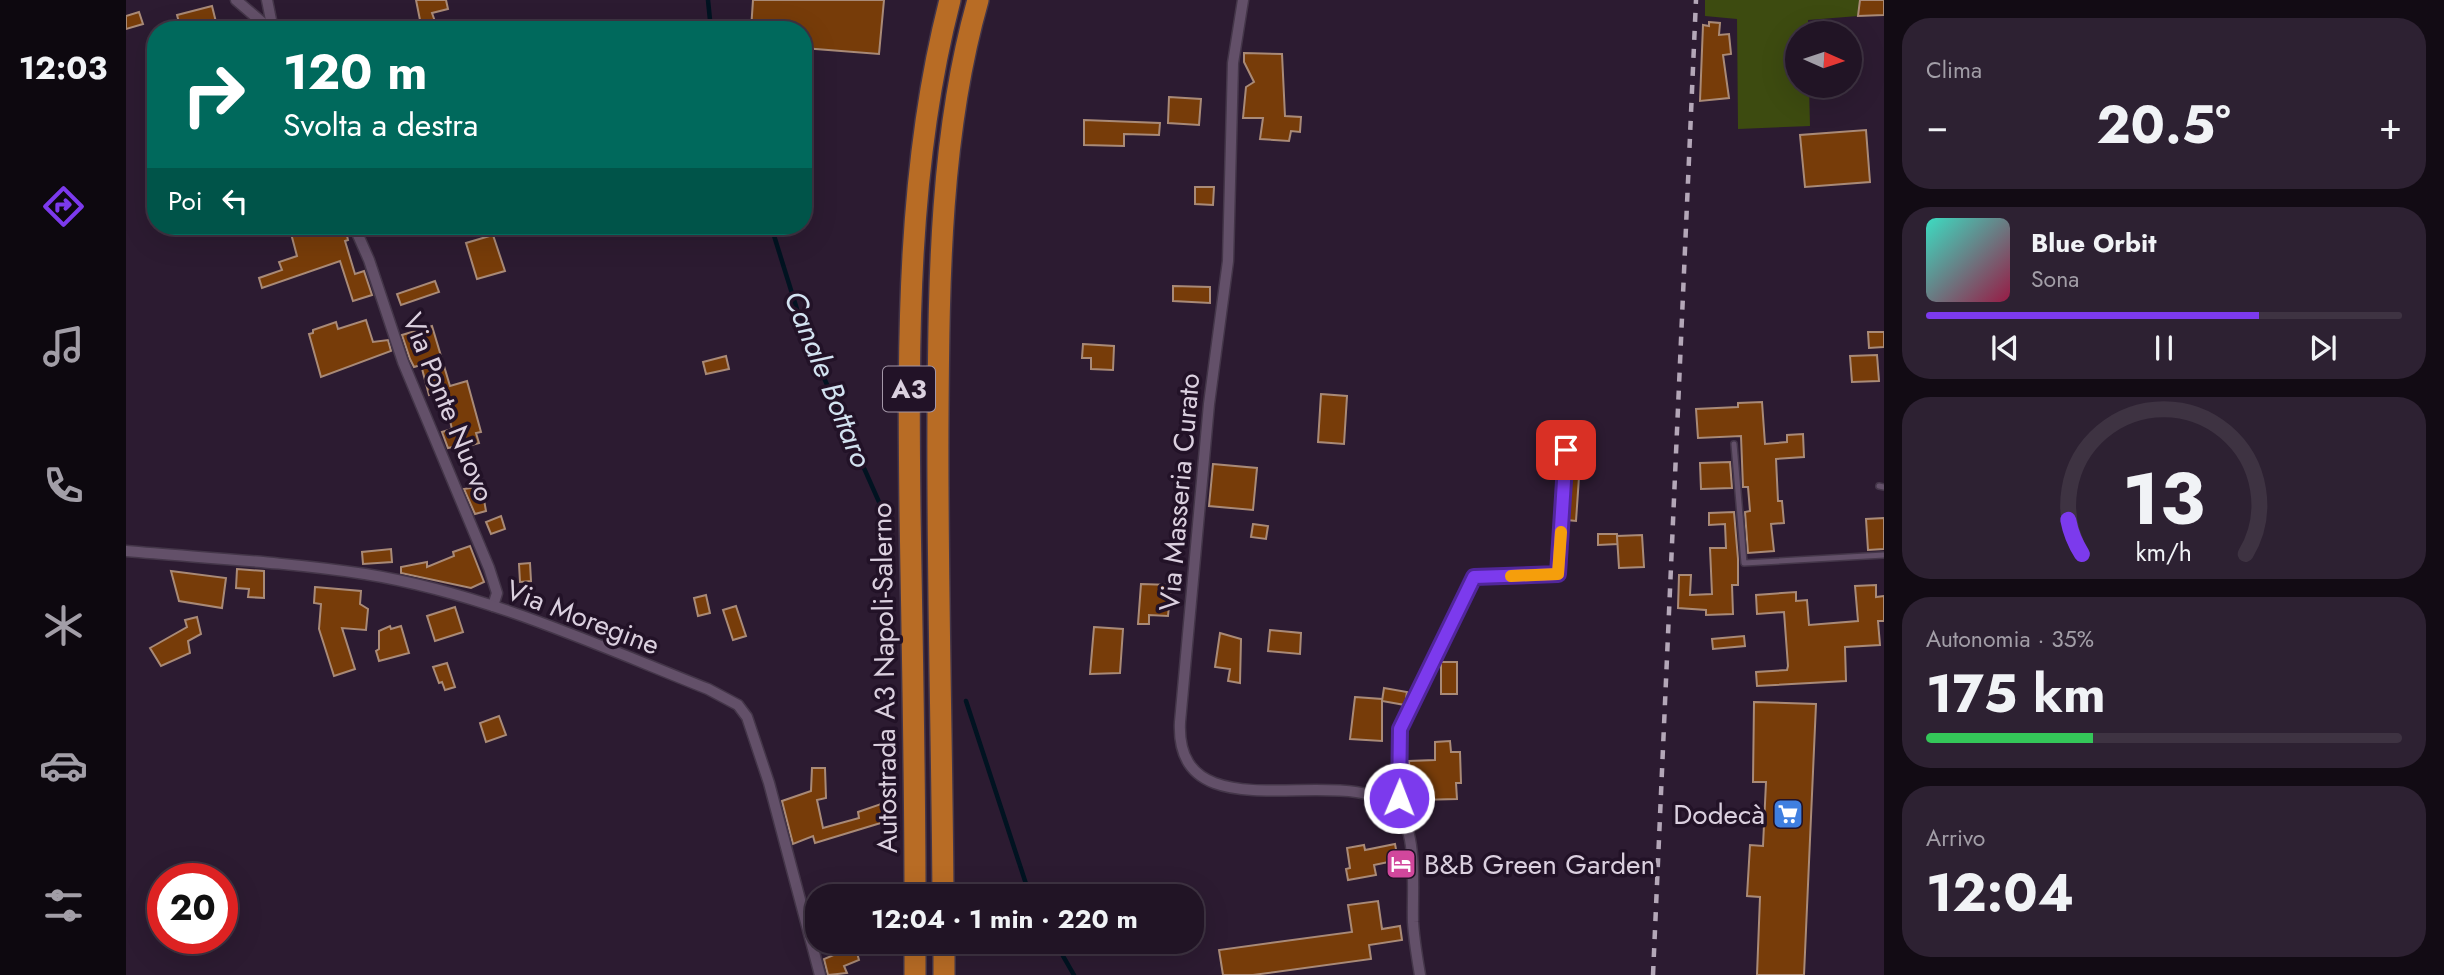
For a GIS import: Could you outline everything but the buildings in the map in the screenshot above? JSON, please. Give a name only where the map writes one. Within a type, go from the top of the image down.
[{"type":"highway","points":[[929,96],[938,0]]},
{"type":"highway","name":"Autostrada A3 Napoli-Salerno","points":[[915,884],[909,347],[915,218],[929,96],[950,0]]},
{"type":"highway","name":"Autostrada A3 Napoli-Salerno","points":[[943,884],[938,465],[940,298],[951,144],[978,0]]},
{"type":"highway","points":[[915,954],[915,975]]},
{"type":"highway","points":[[944,954],[944,975]]},
{"type":"street","points":[[236,0],[261,21]]},
{"type":"street","points":[[267,0],[270,21]]},
{"type":"street","name":"Via Masseria Curato","points":[[1243,0],[1233,63],[1228,261],[1200,497],[1181,722],[1182,752],[1196,773],[1217,785],[1367,795],[1380,798],[1398,812]]},
{"type":"street","name":"Via Ponte Nuovo","points":[[358,235],[403,362],[489,568],[498,593],[493,606]]},
{"type":"street","name":"Via Moregine","points":[[126,551],[365,574],[493,606],[708,689],[738,705],[747,717],[769,783],[820,975]]},
{"type":"street","points":[[1398,812],[1409,831],[1420,975]]},
{"type":"lane","points":[[1398,812],[1400,729],[1474,577],[1558,574],[1567,425]]},
{"type":"lane","points":[[1734,444],[1744,563],[1884,555]]},
{"type":"green space","points":[[1705,0],[1860,0],[1858,16],[1785,21],[1785,98],[1809,98],[1810,126],[1738,129],[1737,19],[1705,16]]},
{"type":"waterway","name":"Canale Bottaro","points":[[708,0],[710,21]]},
{"type":"waterway","name":"Canale Bottaro","points":[[774,235],[805,335],[891,529]]},
{"type":"waterway","name":"Canale Bottaro","points":[[966,701],[1026,884]]},
{"type":"waterway","name":"Canale Bottaro","points":[[1062,954],[1074,975]]},
{"type":"railway","points":[[1653,975],[1696,0]]},
{"type":"slow traffic","points":[[1511,576],[1558,574],[1561,532]]},
{"type":"place","name":"Dodecà","points":[[1788,814]]},
{"type":"place","name":"B&B Green Garden","points":[[1401,864]]},
{"type":"route","points":[[1399,798],[1400,729],[1474,577],[1558,574],[1566,450]]}]
